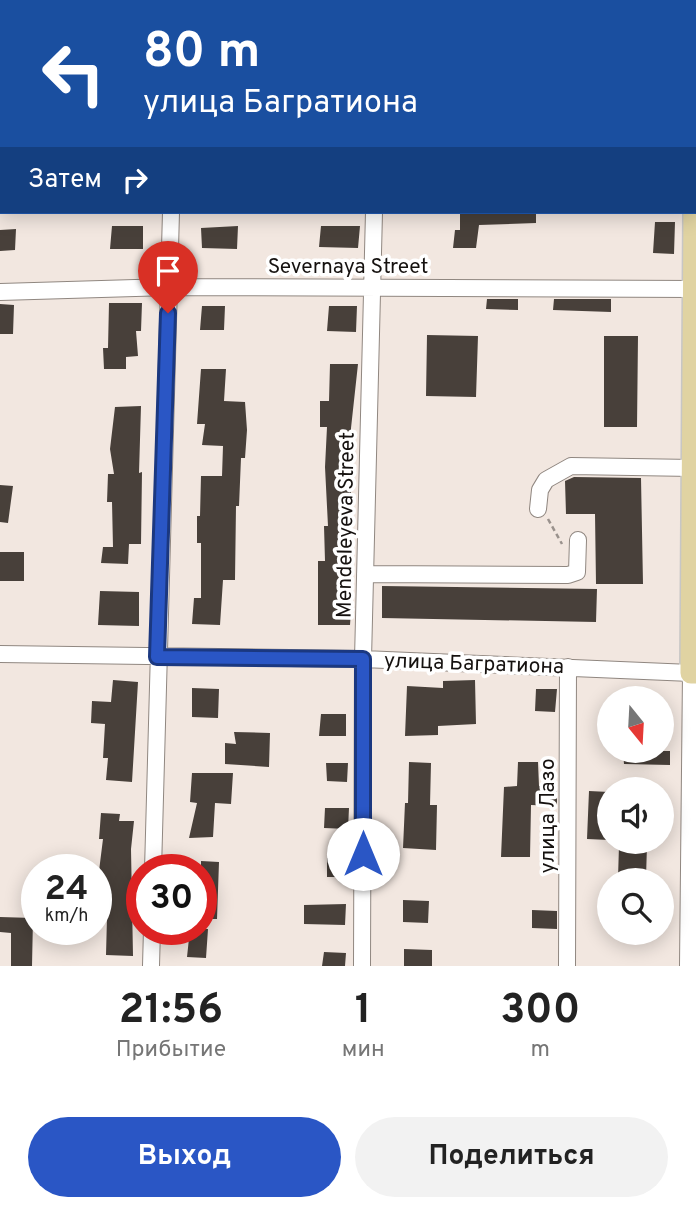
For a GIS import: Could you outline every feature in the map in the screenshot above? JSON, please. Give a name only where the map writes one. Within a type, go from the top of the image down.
[{"type":"main road","points":[[694,214],[694,673]]},
{"type":"street","points":[[153,854],[172,214]]},
{"type":"street","name":"Mendeleyeva Street","points":[[362,966],[363,659],[374,214]]},
{"type":"street","name":"Severnaya Street","points":[[0,292],[169,286],[695,289]]},
{"type":"street","points":[[538,509],[540,490],[546,480],[571,466],[693,468]]},
{"type":"street","points":[[365,574],[568,575],[577,572],[578,540]]},
{"type":"street","name":"улица Багратиона","points":[[0,654],[363,659],[694,673]]},
{"type":"street","name":"улица Лазо","points":[[567,966],[568,667]]},
{"type":"street","points":[[688,966],[694,673]]},
{"type":"street","points":[[151,966],[152,945]]},
{"type":"path","points":[[538,509],[546,515],[566,552],[578,562]]},
{"type":"building","points":[[460,214],[536,214],[536,223],[479,225],[476,248],[453,248],[455,230],[460,230]]},
{"type":"building","points":[[655,222],[675,222],[674,254],[653,253]]},
{"type":"building","points":[[112,226],[143,226],[143,249],[110,249]]},
{"type":"building","points":[[238,226],[237,249],[202,248],[201,228]]},
{"type":"building","points":[[321,226],[360,226],[358,248],[319,247]]},
{"type":"building","points":[[16,229],[15,250],[0,251],[0,230]]},
{"type":"building","points":[[487,299],[518,299],[518,310],[486,309]]},
{"type":"building","points":[[554,299],[611,299],[611,312],[553,310]]},
{"type":"building","points":[[109,303],[142,303],[141,331],[136,331],[138,356],[126,357],[126,369],[104,369],[103,348],[108,348]]},
{"type":"building","points":[[0,304],[14,305],[13,334],[0,334]]},
{"type":"building","points":[[202,306],[225,306],[224,330],[200,330]]},
{"type":"building","points":[[329,306],[357,306],[356,332],[327,331]]},
{"type":"building","points":[[427,335],[478,336],[476,397],[426,396]]},
{"type":"building","points":[[604,336],[638,336],[637,427],[604,427]]},
{"type":"building","points":[[330,364],[358,364],[351,428],[351,507],[348,507],[349,597],[352,597],[350,625],[318,625],[318,561],[325,561],[324,526],[328,526],[325,467],[327,427],[320,427],[320,401],[329,401]]},
{"type":"building","points":[[201,369],[226,369],[224,401],[245,402],[247,430],[245,458],[241,458],[239,506],[236,506],[235,580],[223,580],[220,625],[192,624],[194,598],[201,598],[201,543],[197,543],[197,516],[200,516],[201,476],[222,476],[223,446],[202,445],[205,424],[197,424]]},
{"type":"building","points":[[141,406],[141,544],[129,544],[128,564],[101,563],[103,547],[113,547],[112,502],[107,502],[108,474],[114,474],[110,449],[115,407]]},
{"type":"building","points":[[574,477],[641,478],[643,584],[596,584],[595,514],[566,514],[565,481]]},
{"type":"building","points":[[0,485],[13,486],[8,523],[0,522]]},
{"type":"building","points":[[0,552],[24,552],[24,581],[0,581]]},
{"type":"building","points":[[382,586],[597,589],[596,622],[382,618]]},
{"type":"building","points":[[100,591],[139,592],[139,626],[98,625]]},
{"type":"building","points":[[113,680],[138,682],[132,782],[106,780],[108,758],[103,758],[105,724],[91,723],[92,701],[111,702]]},
{"type":"building","points":[[475,680],[476,724],[438,726],[438,735],[405,736],[407,686],[443,688],[443,681]]},
{"type":"building","points":[[192,688],[219,689],[218,718],[192,717]]},
{"type":"building","points":[[536,689],[557,689],[555,712],[535,711]]},
{"type":"building","points":[[321,714],[346,714],[346,736],[319,736]]},
{"type":"building","points":[[234,732],[270,733],[269,767],[225,764],[225,743],[236,744]]},
{"type":"building","points":[[409,762],[431,763],[430,805],[437,805],[436,850],[403,848]]},
{"type":"building","points":[[518,762],[538,762],[539,786],[557,785],[557,806],[531,805],[530,857],[501,857],[504,787],[517,786]]},
{"type":"building","points":[[326,763],[348,763],[347,782],[327,781]]},
{"type":"building","points":[[670,763],[670,765],[624,764]]},
{"type":"building","points":[[192,773],[233,773],[231,804],[215,803],[213,837],[189,838],[197,803],[190,802]]},
{"type":"building","points":[[589,791],[597,791],[597,839],[587,839]]},
{"type":"building","points":[[325,808],[349,808],[348,829],[324,828]]},
{"type":"building","points":[[101,813],[120,814],[119,821],[134,821],[131,854],[126,854],[126,945],[133,945],[133,956],[106,955],[106,945],[112,945],[112,854],[101,854],[103,839],[99,839]]},
{"type":"building","points":[[619,854],[647,854],[646,868],[618,868]]},
{"type":"building","points":[[327,858],[347,859],[347,877],[327,877]]},
{"type":"building","points":[[217,862],[219,862],[217,919]]},
{"type":"building","points":[[403,900],[429,901],[428,923],[403,922]]},
{"type":"building","points":[[346,904],[345,925],[304,924],[304,905]]},
{"type":"building","points":[[532,910],[557,911],[557,929],[532,928]]},
{"type":"building","points":[[0,917],[21,918],[21,945],[32,945],[32,966],[11,966],[11,933],[0,932]]},
{"type":"building","points":[[188,945],[207,945],[206,958],[187,957]]},
{"type":"building","points":[[404,949],[432,950],[432,966],[404,966]]},
{"type":"building","points":[[324,952],[346,953],[345,966],[322,966]]},
{"type":"route","points":[[168,313],[157,657],[363,659],[363,854]]}]
